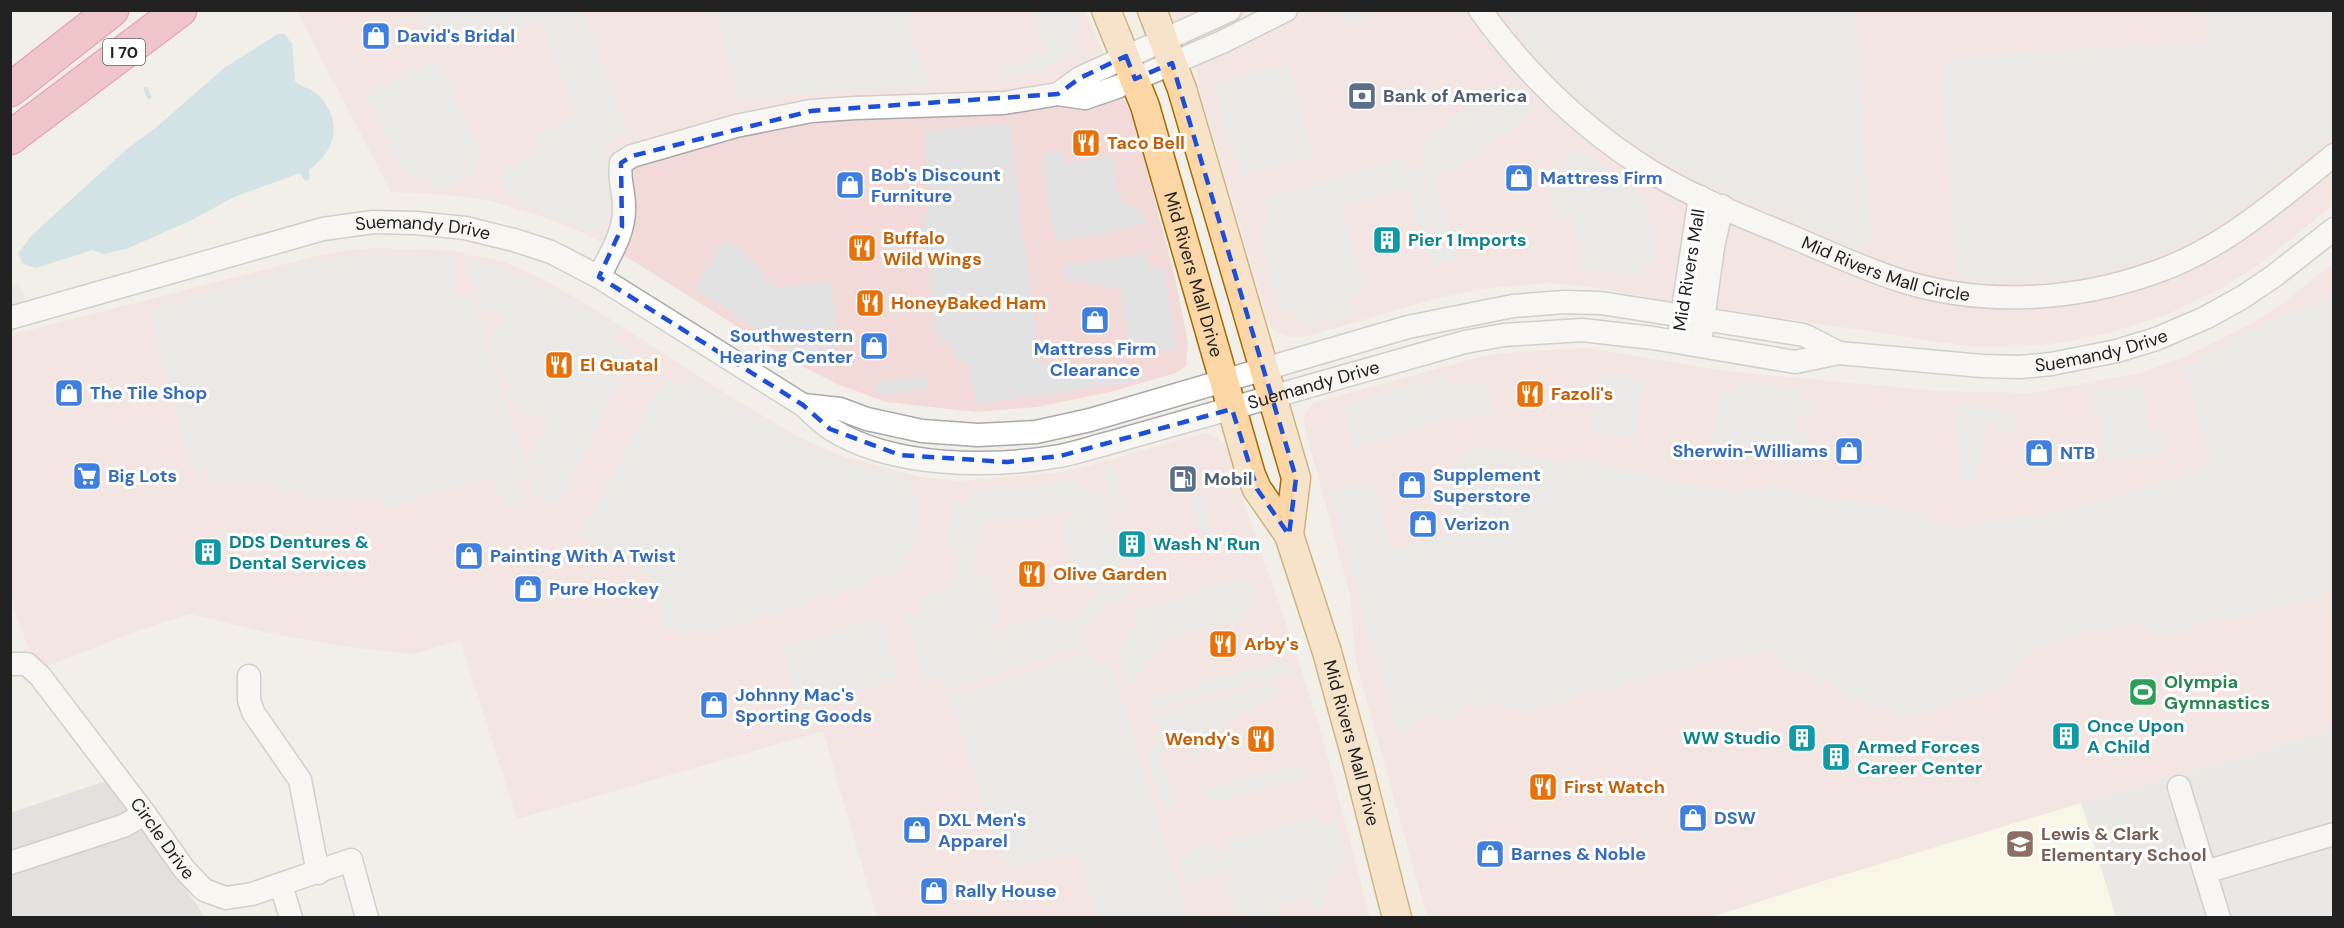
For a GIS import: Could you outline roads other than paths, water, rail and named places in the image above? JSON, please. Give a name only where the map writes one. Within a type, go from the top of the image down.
[{"type":"highway","points":[[14,87],[81,10]]},
{"type":"highway","name":"I 70","points":[[14,87],[112,10]]},
{"type":"highway","name":"I 70","points":[[10,138],[180,10]]},
{"type":"main road","name":"Mid Rivers Mall Drive","points":[[1106,10],[1146,106],[1257,489],[1289,535],[1327,652],[1362,777],[1385,878],[1397,918]]},
{"type":"main road","name":"Mid Rivers Mall Drive","points":[[1152,10],[1168,51],[1208,173],[1296,478],[1289,535]]},
{"type":"street","points":[[1168,51],[1230,10]]},
{"type":"street","points":[[599,277],[622,227],[624,193],[619,175],[621,163],[632,156],[736,126],[811,111],[1004,103],[1058,94],[1080,78],[1130,68],[1168,51],[1261,24],[1286,10]]},
{"type":"street","name":"Mid Rivers Mall Circle","points":[[1480,10],[1520,61],[1579,120],[1653,173],[1722,207],[1873,271],[1906,282],[1963,294],[2004,297],[2074,294],[2154,273],[2188,258],[2242,227],[2334,155]]},
{"type":"street","name":"Mid Rivers Mall","points":[[1689,344],[1701,197]]},
{"type":"street","name":"Mid Rivers Mall","points":[[1692,318],[1722,207]]},
{"type":"street","name":"Suemandy Drive","points":[[10,318],[323,229],[373,222],[445,226],[494,235],[551,252],[599,277],[803,405],[830,429],[864,445],[900,455],[945,462],[1007,462],[1060,456],[1465,342],[1504,335],[1582,330],[1689,344],[1795,362],[1839,353],[1945,364],[2020,367],[2060,362],[2117,351],[2181,329],[2243,297],[2334,229]]},
{"type":"street","name":"Suemandy Drive","points":[[803,405],[840,409],[867,419],[922,431],[978,435],[1036,432],[1090,420],[1408,327],[1513,306],[1564,302],[1601,303],[1804,335],[1839,353]]},
{"type":"street","name":"Circle Drive","points":[[19,664],[40,676],[146,814],[184,869],[204,890],[226,898],[252,894],[351,860],[367,918]]},
{"type":"street","points":[[249,676],[249,700],[253,712],[295,772],[303,788],[318,873]]},
{"type":"street","points":[[2179,787],[2219,918]]},
{"type":"street","points":[[10,862],[123,826],[146,814]]},
{"type":"street","points":[[2205,872],[2334,834]]},
{"type":"street","points":[[281,885],[291,918]]},
{"type":"water","points":[[278,34],[284,34],[292,43],[295,81],[316,93],[325,103],[333,123],[334,133],[331,143],[319,162],[309,170],[310,179],[305,181],[300,173],[234,197],[192,220],[126,249],[104,254],[92,250],[36,268],[23,264],[18,254],[31,236],[127,149],[158,126],[224,68]]},
{"type":"waterway","points":[[146,89],[149,97]]},
{"type":"place","name":"David's Bridal","points":[[376,36]]},
{"type":"place","name":"Bank of America","points":[[1362,96]]},
{"type":"place","name":"Taco Bell","points":[[1086,143]]},
{"type":"place","name":"Mattress Firm","points":[[1519,178]]},
{"type":"place","name":"Bob's Discount Furniture","points":[[850,185]]},
{"type":"place","name":"Pier 1 Imports","points":[[1387,240]]},
{"type":"place","name":"Buffalo Wild Wings","points":[[862,248]]},
{"type":"place","name":"HoneyBaked Ham","points":[[870,303]]},
{"type":"place","name":"Mattress Firm Clearance","points":[[1095,320]]},
{"type":"place","name":"Southwestern Hearing Center","points":[[874,346]]},
{"type":"place","name":"El Guatal","points":[[559,365]]},
{"type":"place","name":"The Tile Shop","points":[[69,393]]},
{"type":"place","name":"Fazoli's","points":[[1530,394]]},
{"type":"place","name":"Sherwin-Williams","points":[[1849,451]]},
{"type":"place","name":"NTB","points":[[2039,453]]},
{"type":"place","name":"Big Lots","points":[[87,476]]},
{"type":"place","name":"Mobil","points":[[1183,479]]},
{"type":"place","name":"Supplement Superstore","points":[[1412,485]]},
{"type":"place","name":"Verizon","points":[[1423,524]]},
{"type":"place","name":"Wash N' Run","points":[[1132,544]]},
{"type":"place","name":"DDS Dentures & Dental Services","points":[[208,552]]},
{"type":"place","name":"Painting With A Twist","points":[[469,556]]},
{"type":"place","name":"Olive Garden","points":[[1032,574]]},
{"type":"place","name":"Pure Hockey","points":[[528,589]]},
{"type":"place","name":"Arby's","points":[[1223,644]]},
{"type":"place","name":"Olympia Gymnastics","points":[[2143,692]]},
{"type":"place","name":"Johnny Mac's Sporting Goods","points":[[714,705]]},
{"type":"place","name":"Once Upon A Child","points":[[2066,736]]},
{"type":"place","name":"WW Studio","points":[[1802,738]]},
{"type":"place","name":"Wendy's","points":[[1261,739]]},
{"type":"place","name":"Armed Forces Career Center","points":[[1836,757]]},
{"type":"place","name":"First Watch","points":[[1543,787]]},
{"type":"place","name":"DSW","points":[[1693,818]]},
{"type":"place","name":"DXL Men's Apparel","points":[[917,830]]},
{"type":"place","name":"Lewis & Clark Elementary School","points":[[2020,844]]},
{"type":"place","name":"Barnes & Noble","points":[[1490,854]]},
{"type":"place","name":"Rally House","points":[[934,891]]}]
